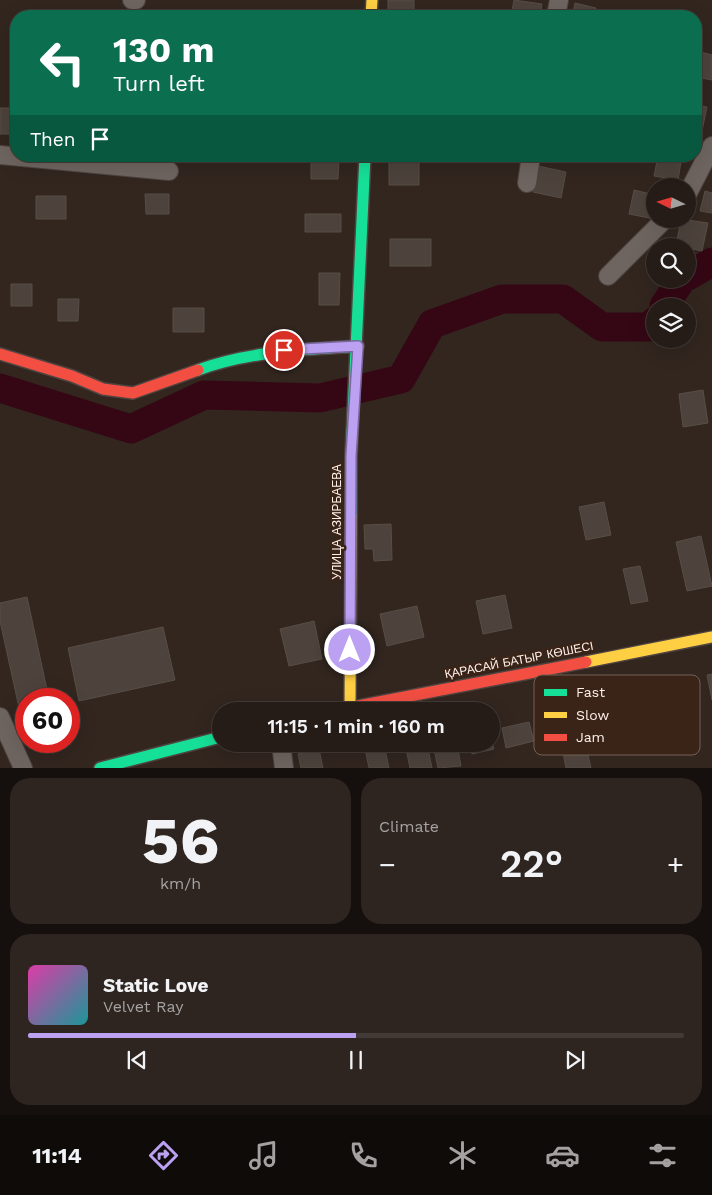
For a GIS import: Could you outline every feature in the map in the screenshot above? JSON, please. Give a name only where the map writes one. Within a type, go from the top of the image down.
[{"type":"main road","name":"УЛИЦА АЗИРБАЕВА","points":[[350,702],[351,456],[358,362],[365,162]]},
{"type":"main road","points":[[0,354],[103,388],[133,393],[226,360],[266,352],[358,346]]},
{"type":"main road","name":"ҚАРАСАЙ БАТЫР КӨШЕСІ","points":[[380,702],[712,636]]},
{"type":"main road","points":[[100,768],[212,740]]},
{"type":"street","points":[[696,178],[712,146]]},
{"type":"street","points":[[70,162],[169,172]]},
{"type":"street","points":[[527,183],[530,162]]},
{"type":"street","points":[[608,276],[657,228]]},
{"type":"street","points":[[0,717],[23,768]]},
{"type":"street","points":[[282,752],[284,768]]},
{"type":"building","points":[[388,0],[414,0],[414,10],[388,10]]},
{"type":"building","points":[[514,0],[542,4],[541,10],[512,10]]},
{"type":"building","points":[[575,3],[596,8],[596,10],[573,10]]},
{"type":"building","points":[[702,52],[712,55],[712,80],[702,78]]},
{"type":"building","points":[[702,106],[707,107],[702,131]]},
{"type":"building","points":[[0,108],[10,108],[10,134],[0,134]]},
{"type":"building","points":[[311,162],[339,162],[338,179],[311,179]]},
{"type":"building","points":[[389,162],[419,162],[419,185],[389,185]]},
{"type":"building","points":[[657,162],[681,162],[678,178],[654,176]]},
{"type":"building","points":[[538,166],[566,172],[561,198],[533,192]]},
{"type":"building","points":[[634,190],[646,193],[646,217],[629,214]]},
{"type":"building","points":[[705,191],[712,193],[712,213],[700,211]]},
{"type":"building","points":[[145,194],[169,194],[169,214],[146,214]]},
{"type":"building","points":[[36,196],[66,196],[66,219],[36,219]]},
{"type":"building","points":[[305,214],[341,214],[341,232],[305,232]]},
{"type":"building","points":[[696,221],[708,223],[702,251],[696,250],[696,238],[677,238],[679,228],[696,228]]},
{"type":"building","points":[[390,239],[431,239],[431,266],[390,266]]},
{"type":"building","points":[[319,273],[340,273],[339,305],[319,305]]},
{"type":"building","points":[[11,284],[32,284],[32,306],[11,306]]},
{"type":"building","points":[[58,299],[79,299],[78,321],[58,321]]},
{"type":"building","points":[[173,308],[204,308],[204,332],[173,332]]},
{"type":"building","points":[[703,390],[708,423],[683,427],[679,394]]},
{"type":"building","points":[[604,502],[611,535],[586,540],[579,507]]},
{"type":"building","points":[[391,524],[392,560],[374,561],[373,549],[365,549],[364,525]]},
{"type":"building","points":[[701,536],[712,586],[687,591],[676,542]]},
{"type":"building","points":[[640,566],[648,601],[631,604],[623,569]]},
{"type":"building","points":[[505,595],[512,628],[483,634],[476,601]]},
{"type":"building","points":[[27,597],[47,688],[15,689],[0,621],[0,603]]},
{"type":"building","points":[[417,606],[424,637],[387,646],[380,614]]},
{"type":"building","points":[[314,621],[322,659],[289,666],[280,629]]},
{"type":"building","points":[[163,627],[175,680],[80,701],[80,688],[76,688],[68,648]]},
{"type":"building","points":[[712,674],[712,700],[707,675]]},
{"type":"building","points":[[529,722],[534,741],[506,748],[502,728]]},
{"type":"building","points":[[320,752],[323,768],[301,768],[298,754]]},
{"type":"building","points":[[386,752],[389,768],[369,768],[366,753]]},
{"type":"building","points":[[407,752],[429,752],[432,768],[410,768]]},
{"type":"building","points":[[435,752],[458,752],[461,766],[438,768]]},
{"type":"building","points":[[564,755],[588,755],[591,768],[566,768]]},
{"type":"waterway","points":[[696,271],[712,262]]},
{"type":"waterway","points":[[669,298],[676,288]]},
{"type":"waterway","points":[[0,388],[131,429],[204,395],[320,398],[401,379],[432,324],[502,299],[563,299],[602,327],[646,327]]},
{"type":"traffic: fast","points":[[351,516],[351,456],[365,162]]},
{"type":"traffic: fast","points":[[198,370],[257,355],[358,346]]},
{"type":"traffic: fast","points":[[100,768],[212,739]]},
{"type":"traffic: slow","points":[[371,10],[372,0]]},
{"type":"traffic: slow","points":[[350,702],[351,516]]},
{"type":"traffic: slow","points":[[586,662],[712,637]]},
{"type":"traffic: jam","points":[[0,354],[72,376],[103,389],[133,393],[198,370]]},
{"type":"traffic: jam","points":[[379,702],[586,662]]},
{"type":"route","points":[[284,350],[358,346],[351,456],[350,650]]}]
